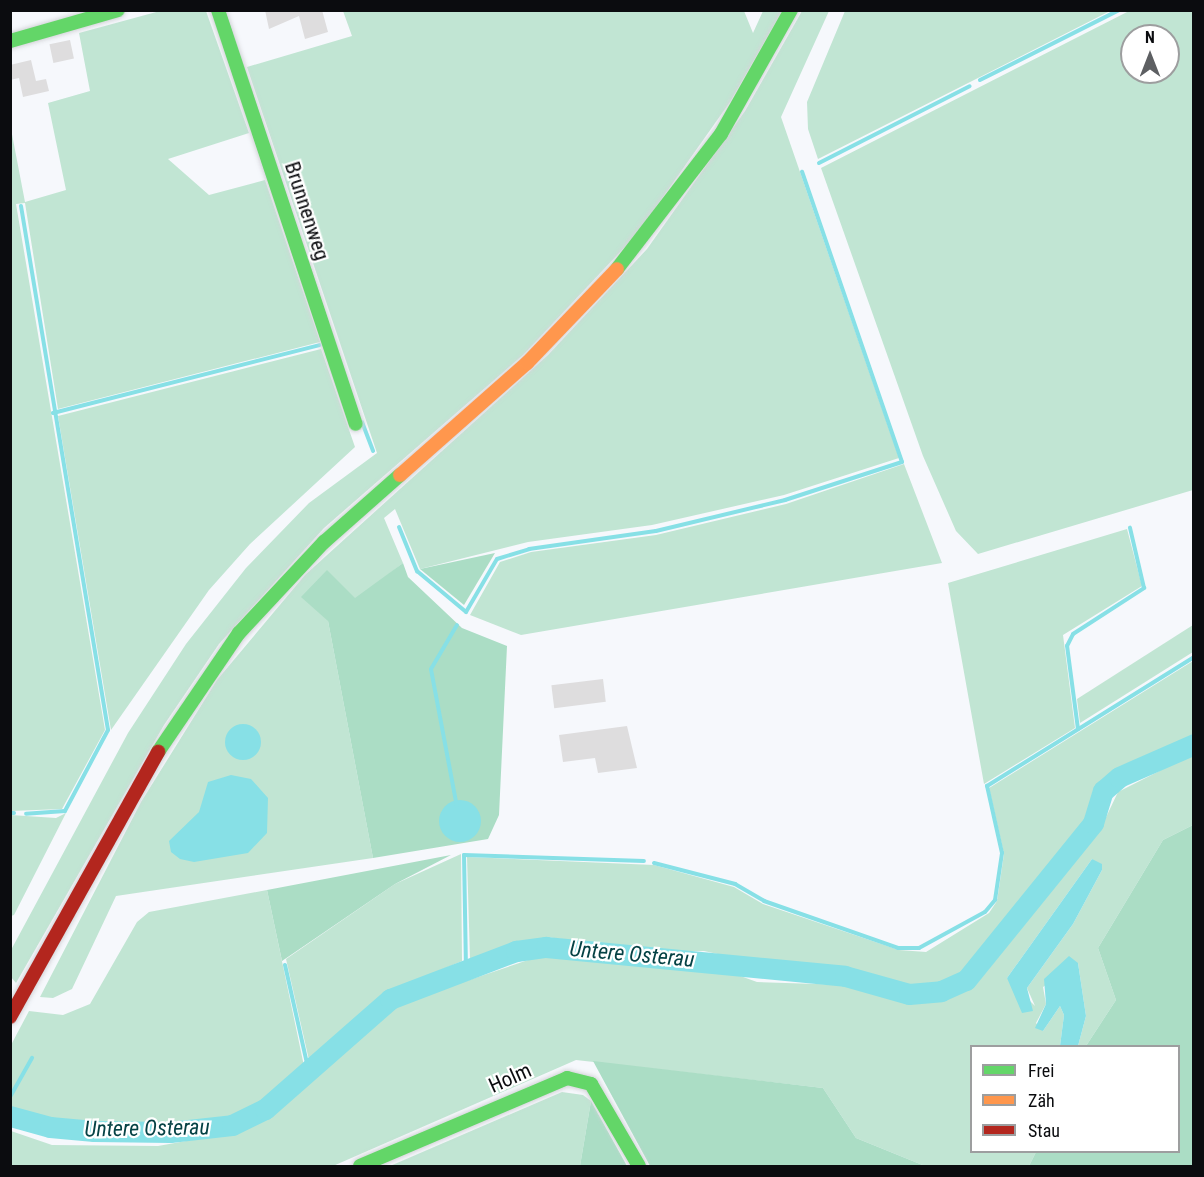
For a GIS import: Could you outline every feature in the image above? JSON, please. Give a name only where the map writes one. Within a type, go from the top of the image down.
[{"type":"main road","points":[[10,41],[118,10]]},
{"type":"main road","name":"Brunnenweg","points":[[218,10],[356,424]]},
{"type":"main road","points":[[10,1017],[161,746],[239,633],[324,542],[527,363],[629,256],[721,134],[791,10]]},
{"type":"main road","name":"Holm","points":[[360,1167],[567,1078],[591,1084],[639,1167]]},
{"type":"green space","points":[[845,10],[1110,11],[818,159],[808,129],[807,102]]},
{"type":"green space","points":[[1131,10],[1193,11],[1193,490],[978,554],[956,531],[923,456],[821,168]]},
{"type":"green space","points":[[160,11],[206,11],[249,133],[168,159],[209,195],[265,180],[320,342],[58,409],[25,203],[16,204],[105,730],[62,809],[11,811],[11,129],[25,202],[66,190],[48,103],[90,91],[79,33]]},
{"type":"green space","points":[[343,11],[744,11],[753,33],[763,11],[782,11],[730,102],[636,235],[524,354],[324,528],[219,644],[164,725],[16,983],[11,977],[11,950],[128,733],[186,644],[246,568],[309,503],[377,453],[247,67],[352,36]]},
{"type":"green space","points":[[802,11],[829,11],[781,117],[899,458],[784,495],[652,525],[528,542],[420,569],[395,509],[384,518],[403,563],[328,621],[373,858],[116,896],[72,989],[53,998],[40,997],[141,802],[217,680],[305,575],[548,355],[647,249],[745,111]]},
{"type":"green space","points":[[321,349],[355,447],[250,544],[209,590],[111,730],[58,416]]},
{"type":"green space","points":[[904,464],[942,563],[521,635],[470,615],[500,562],[531,552],[656,535],[786,504]]},
{"type":"green space","points":[[1127,529],[1142,586],[1063,635],[1075,728],[984,784],[948,583]]},
{"type":"green space","points":[[495,553],[464,605],[420,569]]},
{"type":"green space","points":[[403,563],[408,577],[462,628],[507,646],[499,815],[488,839],[373,858],[328,621],[301,597],[327,570],[355,598]]},
{"type":"green space","points":[[1193,625],[1193,652],[1080,723],[1077,699]]},
{"type":"green space","points":[[1193,661],[1193,739],[1109,777],[1092,824],[962,980],[913,991],[813,964],[759,963],[704,951],[653,952],[547,937],[470,960],[467,857],[654,865],[734,887],[763,904],[899,950],[926,952],[989,913],[997,901],[1004,854],[989,788]]},
{"type":"green space","points":[[1193,754],[1193,825],[1163,840],[1098,948],[1116,1000],[1087,1045],[1078,1045],[1086,1016],[1078,963],[1043,987],[1046,1004],[1036,1023],[1043,1031],[1060,1006],[1064,1015],[1060,1045],[970,1045],[970,1153],[1036,1153],[1029,1166],[925,1166],[856,1138],[823,1088],[576,1060],[333,1166],[11,1166],[11,1131],[52,1145],[158,1146],[231,1133],[269,1115],[392,1006],[546,954],[721,969],[757,982],[848,985],[912,1003],[966,991],[978,982],[1099,832],[1118,792]],"holes":[[[1092,859],[1102,870],[1073,924],[1027,988],[1035,1006],[1007,978]]]},
{"type":"green space","points":[[66,813],[14,915],[11,916],[11,815],[56,818]]},
{"type":"green space","points":[[1193,825],[1193,1166],[1029,1166],[1036,1153],[1180,1153],[1180,1045],[1087,1045],[1116,1000],[1098,948],[1163,840]]},
{"type":"green space","points":[[461,854],[462,961],[389,992],[309,1060],[286,959],[395,884]]},
{"type":"green space","points":[[451,855],[395,884],[282,961],[267,890]]},
{"type":"green space","points":[[267,890],[304,1066],[263,1105],[230,1121],[155,1134],[54,1130],[11,1114],[11,1045],[29,1011],[63,1015],[90,1004],[137,922],[149,912]]},
{"type":"green space","points":[[593,1061],[823,1088],[856,1138],[925,1166],[650,1166]]},
{"type":"green space","points":[[562,1092],[583,1095],[591,1101],[580,1166],[390,1166]]},
{"type":"green space","points":[[591,1101],[627,1166],[580,1166]]},
{"type":"water","points":[[243,724],[256,729],[261,742],[256,755],[243,760],[230,755],[225,742],[230,729]]},
{"type":"water","points":[[231,775],[251,779],[268,798],[267,833],[248,853],[194,862],[180,859],[171,852],[169,841],[199,812],[208,782]]},
{"type":"water","points":[[460,800],[468,801],[475,806],[480,813],[480,829],[475,836],[468,841],[460,842],[452,841],[445,836],[440,829],[439,821],[440,813],[445,806],[452,801]]},
{"type":"water","points":[[1092,859],[1102,864],[1102,870],[1073,924],[1027,988],[1033,1011],[1022,1013],[1007,978]]},
{"type":"water","points":[[1069,956],[1078,963],[1086,1016],[1078,1045],[1060,1045],[1064,1015],[1060,1006],[1043,1031],[1035,1028],[1046,1004],[1044,979]]},
{"type":"building","points":[[265,10],[322,10],[328,32],[305,39],[299,16],[269,29]]},
{"type":"building","points":[[70,40],[74,59],[53,63],[49,44]]},
{"type":"building","points":[[31,60],[36,81],[46,79],[49,91],[23,97],[19,78],[10,80],[10,65]]},
{"type":"building","points":[[603,679],[606,702],[554,708],[551,685]]},
{"type":"building","points":[[627,726],[637,768],[598,773],[595,758],[563,762],[559,735]]},
{"type":"waterway","points":[[980,80],[1119,10]]},
{"type":"waterway","points":[[819,163],[970,86]]},
{"type":"waterway","points":[[399,527],[417,571],[466,612],[497,559],[529,549],[656,531],[785,500],[902,462],[802,172]]},
{"type":"waterway","points":[[21,206],[108,730],[65,811],[26,814]]},
{"type":"waterway","points":[[53,413],[319,345]]},
{"type":"waterway","points":[[362,422],[373,451]]},
{"type":"waterway","points":[[1078,729],[1067,646],[1073,634],[1144,588],[1130,528]]},
{"type":"waterway","points":[[457,625],[431,669],[457,807]]},
{"type":"waterway","points":[[654,863],[735,884],[764,901],[898,948],[919,948],[985,912],[995,900],[1002,853],[987,786],[1194,657]]},
{"type":"waterway","name":"Untere Osterau","points":[[10,1116],[50,1127],[94,1131],[170,1132],[232,1125],[265,1109],[390,999],[516,951],[546,947],[845,976],[909,994],[941,991],[966,980],[1093,823],[1103,791],[1119,777],[1194,744]]},
{"type":"waterway","points":[[466,969],[464,855],[644,861]]},
{"type":"waterway","points":[[285,965],[309,1072]]},
{"type":"waterway","points":[[10,1097],[32,1058]]},
{"type":"traffic: fast","points":[[10,41],[118,10]]},
{"type":"traffic: fast","points":[[218,10],[356,424]]},
{"type":"traffic: fast","points":[[617,269],[721,134],[791,10]]},
{"type":"traffic: fast","points":[[158,752],[239,633],[324,542],[400,475]]},
{"type":"traffic: fast","points":[[360,1166],[567,1078],[591,1084],[639,1166]]},
{"type":"traffic: slow","points":[[400,475],[527,363],[617,269]]},
{"type":"traffic: jam","points":[[10,1017],[158,752]]}]
